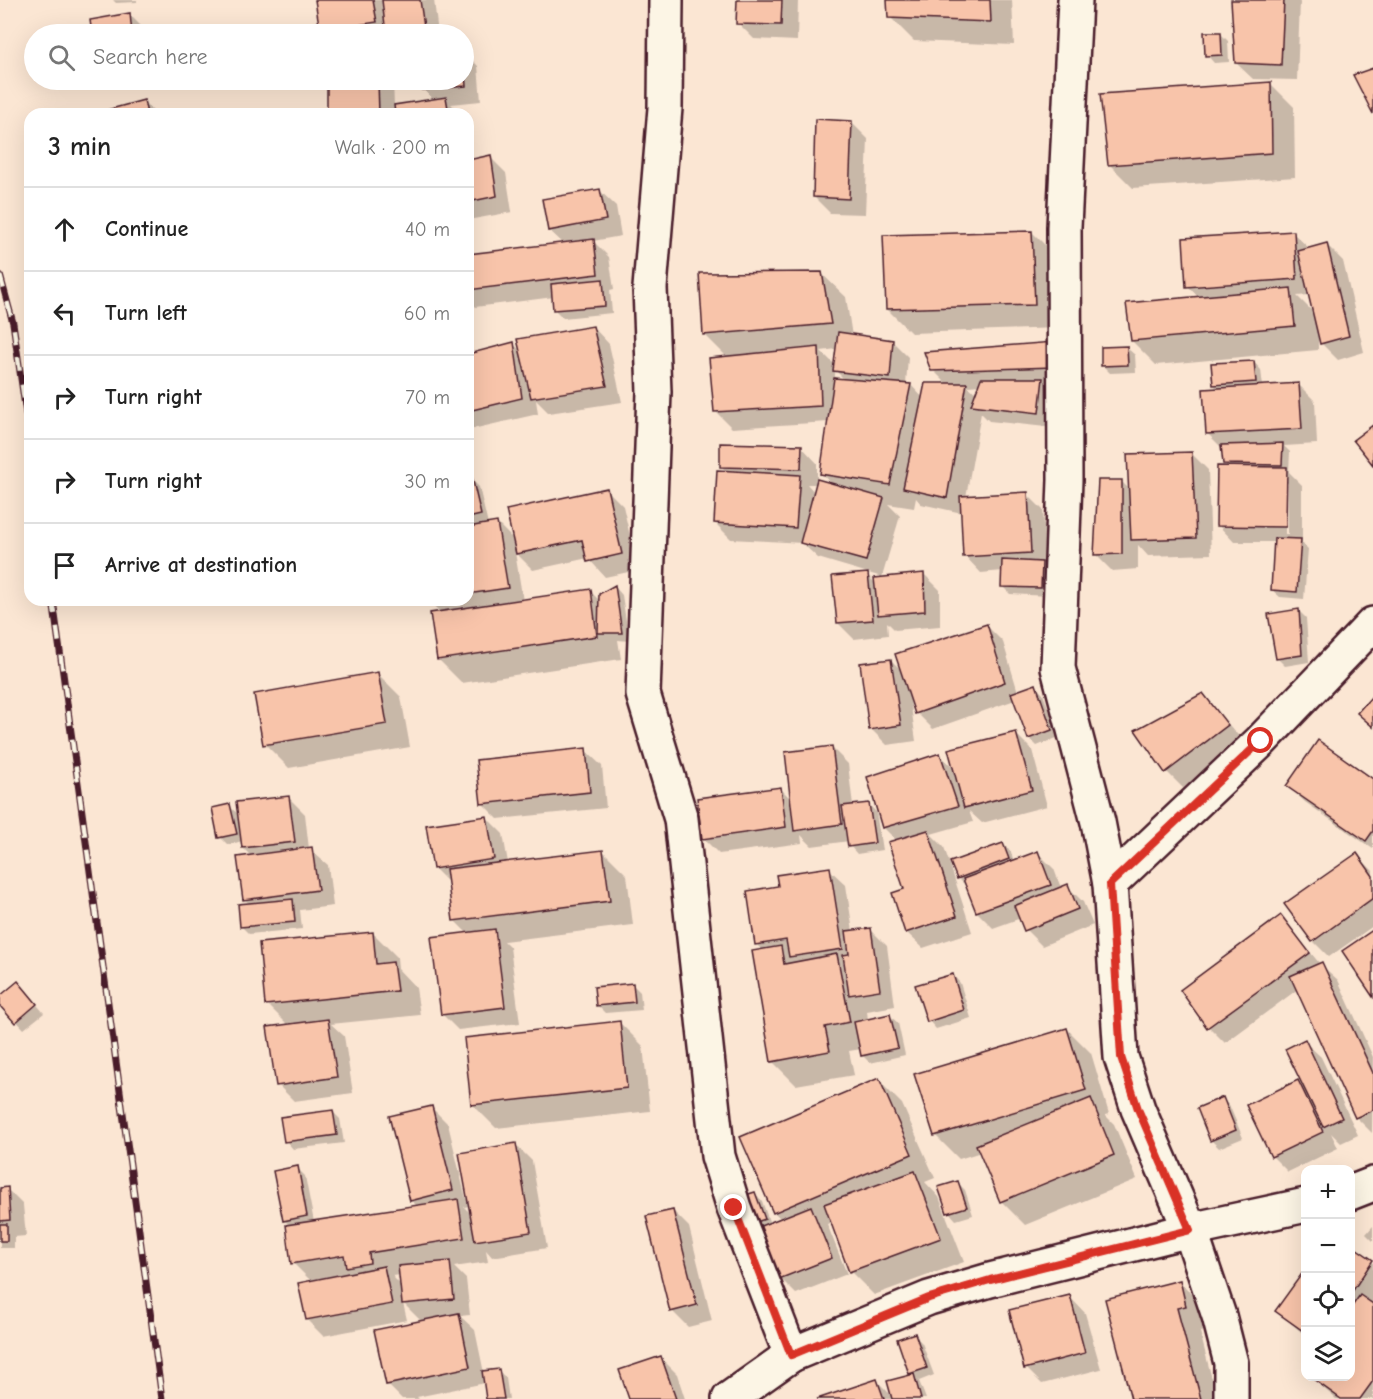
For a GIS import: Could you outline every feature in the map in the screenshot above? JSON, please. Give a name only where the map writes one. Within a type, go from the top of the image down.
[{"type":"street","points":[[666,0],[665,108],[650,288],[654,392],[643,694],[681,819],[718,1156],[734,1208],[791,1355]]},
{"type":"street","points":[[1075,0],[1064,228],[1065,480],[1058,668],[1098,822],[1110,884],[1121,1057],[1138,1109],[1190,1230],[1219,1316],[1231,1363],[1231,1399]]},
{"type":"street","points":[[1110,884],[1261,741],[1373,624]]},
{"type":"street","points":[[1355,1191],[1373,1184]]},
{"type":"street","points":[[729,1399],[791,1355],[929,1298],[990,1280],[1190,1230],[1301,1206]]},
{"type":"building","points":[[315,0],[373,0],[377,22],[319,24]]},
{"type":"building","points":[[382,0],[420,0],[424,24],[385,24]]},
{"type":"building","points":[[737,0],[782,0],[781,25],[736,24]]},
{"type":"building","points":[[887,0],[990,0],[991,22],[888,18]]},
{"type":"building","points":[[1231,0],[1284,0],[1281,65],[1235,63]]},
{"type":"building","points":[[130,13],[131,24],[91,24],[90,20]]},
{"type":"building","points":[[1204,32],[1221,32],[1222,55],[1205,56]]},
{"type":"building","points":[[1373,68],[1373,114],[1353,75]]},
{"type":"building","points":[[1271,82],[1272,153],[1108,165],[1100,94]]},
{"type":"building","points":[[327,90],[378,90],[379,108],[327,108]]},
{"type":"building","points":[[446,97],[448,108],[394,108],[394,105]]},
{"type":"building","points":[[144,100],[146,108],[114,108]]},
{"type":"building","points":[[815,119],[852,121],[849,199],[813,197]]},
{"type":"building","points":[[491,155],[497,196],[474,201],[474,159]]},
{"type":"building","points":[[600,189],[606,220],[548,231],[542,199]]},
{"type":"building","points":[[1032,231],[1035,305],[886,309],[883,235]]},
{"type":"building","points":[[1294,231],[1297,279],[1186,287],[1183,238]]},
{"type":"building","points":[[594,239],[598,274],[474,289],[474,253]]},
{"type":"building","points":[[1327,243],[1349,336],[1320,344],[1298,251]]},
{"type":"building","points":[[822,272],[831,324],[703,335],[699,273]]},
{"type":"building","points":[[603,279],[605,306],[553,310],[551,284]]},
{"type":"building","points":[[1291,288],[1295,326],[1131,341],[1126,303]]},
{"type":"building","points":[[593,326],[607,386],[531,398],[517,339]]},
{"type":"building","points":[[838,332],[893,340],[890,378],[833,371]]},
{"type":"building","points":[[514,342],[522,398],[474,410],[474,352]]},
{"type":"building","points":[[1054,342],[1054,367],[931,371],[924,352]]},
{"type":"building","points":[[1127,346],[1128,365],[1101,366],[1101,347]]},
{"type":"building","points":[[819,347],[821,406],[714,412],[709,358]]},
{"type":"building","points":[[1254,361],[1256,382],[1213,385],[1211,363]]},
{"type":"building","points":[[834,378],[911,384],[890,485],[820,474]]},
{"type":"building","points":[[981,378],[1043,378],[1039,413],[971,405]]},
{"type":"building","points":[[925,383],[967,383],[947,498],[903,488]]},
{"type":"building","points":[[1299,383],[1302,429],[1206,434],[1203,389]]},
{"type":"building","points":[[1373,425],[1373,465],[1353,440]]},
{"type":"building","points":[[720,443],[802,445],[801,469],[720,467]]},
{"type":"building","points":[[1283,443],[1282,465],[1223,464],[1221,445]]},
{"type":"building","points":[[1192,452],[1196,538],[1131,540],[1127,454]]},
{"type":"building","points":[[1217,466],[1287,467],[1286,527],[1216,526]]},
{"type":"building","points":[[717,470],[800,475],[796,528],[714,523]]},
{"type":"building","points":[[817,479],[884,498],[866,561],[800,543]]},
{"type":"building","points":[[1098,480],[1122,480],[1122,554],[1094,555]]},
{"type":"building","points":[[474,485],[481,515],[474,517]]},
{"type":"building","points":[[607,488],[622,554],[587,562],[582,540],[516,554],[506,510]]},
{"type":"building","points":[[1028,492],[1031,553],[963,557],[960,496]]},
{"type":"building","points":[[497,522],[508,588],[474,593],[474,526]]},
{"type":"building","points":[[1274,538],[1301,539],[1297,592],[1271,590]]},
{"type":"building","points":[[1002,560],[1042,562],[1041,588],[1001,587]]},
{"type":"building","points":[[868,573],[873,620],[837,623],[832,576]]},
{"type":"building","points":[[924,573],[925,611],[878,615],[874,578]]},
{"type":"building","points":[[615,585],[622,633],[598,633],[599,594]]},
{"type":"building","points":[[591,589],[597,636],[437,660],[430,613]]},
{"type":"building","points":[[1299,609],[1302,655],[1276,659],[1268,614]]},
{"type":"building","points":[[987,624],[1005,682],[915,714],[895,654]]},
{"type":"building","points":[[891,659],[901,725],[869,730],[860,663]]},
{"type":"building","points":[[378,672],[387,724],[263,745],[254,694]]},
{"type":"building","points":[[1036,684],[1052,730],[1028,739],[1011,693]]},
{"type":"building","points":[[1203,693],[1228,725],[1165,773],[1135,730]]},
{"type":"building","points":[[1373,695],[1373,727],[1357,713]]},
{"type":"building","points":[[1016,732],[1032,790],[964,808],[948,749]]},
{"type":"building","points":[[1318,740],[1373,779],[1373,831],[1366,841],[1286,786]]},
{"type":"building","points":[[832,746],[842,824],[794,831],[785,752]]},
{"type":"building","points":[[586,748],[590,792],[481,804],[476,760]]},
{"type":"building","points":[[940,753],[958,806],[882,828],[867,777]]},
{"type":"building","points":[[781,787],[786,827],[702,839],[697,798]]},
{"type":"building","points":[[289,796],[295,842],[242,848],[236,802]]},
{"type":"building","points":[[869,803],[875,843],[848,847],[842,806]]},
{"type":"building","points":[[230,804],[237,834],[218,838],[212,808]]},
{"type":"building","points":[[487,816],[494,859],[433,869],[426,825]]},
{"type":"building","points":[[928,830],[957,916],[905,933],[892,893],[904,889],[888,842]]},
{"type":"building","points":[[1003,843],[1009,859],[957,879],[950,862]]},
{"type":"building","points":[[312,847],[318,890],[243,900],[237,857]]},
{"type":"building","points":[[603,850],[610,901],[453,921],[446,869]]},
{"type":"building","points":[[1038,851],[1051,885],[976,912],[963,879]]},
{"type":"building","points":[[1357,853],[1373,876],[1373,898],[1312,942],[1284,904]]},
{"type":"building","points":[[830,867],[843,949],[789,957],[786,940],[755,945],[747,891],[778,886],[776,875]]},
{"type":"building","points":[[1068,884],[1078,909],[1024,931],[1014,906]]},
{"type":"building","points":[[293,899],[295,922],[240,927],[238,904]]},
{"type":"building","points":[[1281,915],[1310,953],[1207,1028],[1180,990]]},
{"type":"building","points":[[871,928],[880,990],[849,995],[843,955],[849,954],[846,931]]},
{"type":"building","points":[[495,929],[505,1007],[441,1015],[431,937]]},
{"type":"building","points":[[1373,930],[1373,997],[1342,951]]},
{"type":"building","points":[[373,932],[376,964],[393,962],[397,991],[265,1005],[259,943]]},
{"type":"building","points":[[781,946],[784,964],[837,954],[850,1022],[825,1027],[830,1051],[771,1062],[752,951]]},
{"type":"building","points":[[1322,962],[1373,1073],[1373,1110],[1355,1118],[1290,976]]},
{"type":"building","points":[[953,974],[964,1010],[927,1022],[915,985]]},
{"type":"building","points":[[18,981],[37,1004],[15,1023],[0,1006],[0,996]]},
{"type":"building","points":[[633,983],[635,1002],[596,1006],[594,987]]},
{"type":"building","points":[[890,1014],[898,1048],[861,1056],[854,1022]]},
{"type":"building","points":[[328,1019],[337,1077],[276,1086],[267,1027]]},
{"type":"building","points":[[620,1021],[627,1088],[471,1105],[464,1038]]},
{"type":"building","points":[[1067,1028],[1086,1090],[934,1136],[914,1074]]},
{"type":"building","points":[[1305,1039],[1342,1118],[1323,1127],[1285,1049]]},
{"type":"building","points":[[879,1078],[912,1154],[773,1213],[740,1137]]},
{"type":"building","points":[[1298,1080],[1323,1132],[1271,1157],[1246,1105]]},
{"type":"building","points":[[1223,1097],[1236,1130],[1210,1141],[1197,1108]]},
{"type":"building","points":[[1091,1098],[1114,1155],[1000,1202],[976,1145]]},
{"type":"building","points":[[432,1106],[453,1190],[410,1201],[389,1116]]},
{"type":"building","points":[[333,1110],[337,1135],[284,1142],[280,1117]]},
{"type":"building","points":[[516,1143],[531,1232],[475,1241],[459,1153]]},
{"type":"building","points":[[298,1166],[307,1216],[283,1221],[273,1171]]},
{"type":"building","points":[[915,1171],[941,1238],[849,1272],[824,1204]]},
{"type":"building","points":[[958,1181],[967,1207],[947,1213],[938,1187]]},
{"type":"building","points":[[8,1187],[10,1220],[0,1221],[0,1188]]},
{"type":"building","points":[[755,1192],[765,1219],[748,1225],[739,1197]]},
{"type":"building","points":[[458,1199],[464,1238],[369,1253],[370,1263],[346,1267],[344,1255],[291,1264],[286,1225]]},
{"type":"building","points":[[811,1206],[832,1258],[779,1279],[758,1227]]},
{"type":"building","points":[[673,1210],[697,1305],[670,1312],[646,1216]]},
{"type":"building","points":[[0,1224],[7,1224],[7,1241],[0,1241]]},
{"type":"building","points":[[1355,1247],[1373,1260],[1355,1287]]},
{"type":"building","points":[[450,1261],[454,1299],[402,1304],[398,1266]]},
{"type":"building","points":[[384,1266],[392,1304],[306,1320],[298,1283]]},
{"type":"building","points":[[1301,1275],[1301,1329],[1275,1311]]},
{"type":"building","points":[[1180,1280],[1186,1306],[1177,1308],[1201,1399],[1131,1399],[1105,1299]]},
{"type":"building","points":[[1070,1295],[1085,1353],[1024,1369],[1009,1310]]},
{"type":"building","points":[[1360,1295],[1373,1304],[1373,1381],[1360,1399],[1341,1399],[1316,1381],[1355,1381],[1355,1302]]},
{"type":"building","points":[[459,1313],[470,1367],[386,1385],[374,1330]]},
{"type":"building","points":[[915,1333],[927,1368],[909,1374],[897,1339]]},
{"type":"building","points":[[661,1356],[676,1399],[629,1399],[619,1370]]},
{"type":"building","points":[[499,1369],[504,1399],[486,1399],[482,1371]]},
{"type":"building","points":[[914,1374],[921,1399],[892,1399],[887,1381]]},
{"type":"building","points":[[877,1379],[884,1399],[817,1399]]},
{"type":"railway","points":[[0,275],[13,323],[24,399]]},
{"type":"railway","points":[[54,606],[162,1399]]},
{"type":"route","points":[[734,1208],[791,1355],[929,1298],[990,1280],[1190,1230],[1138,1109],[1121,1057],[1110,884],[1261,741]]}]
